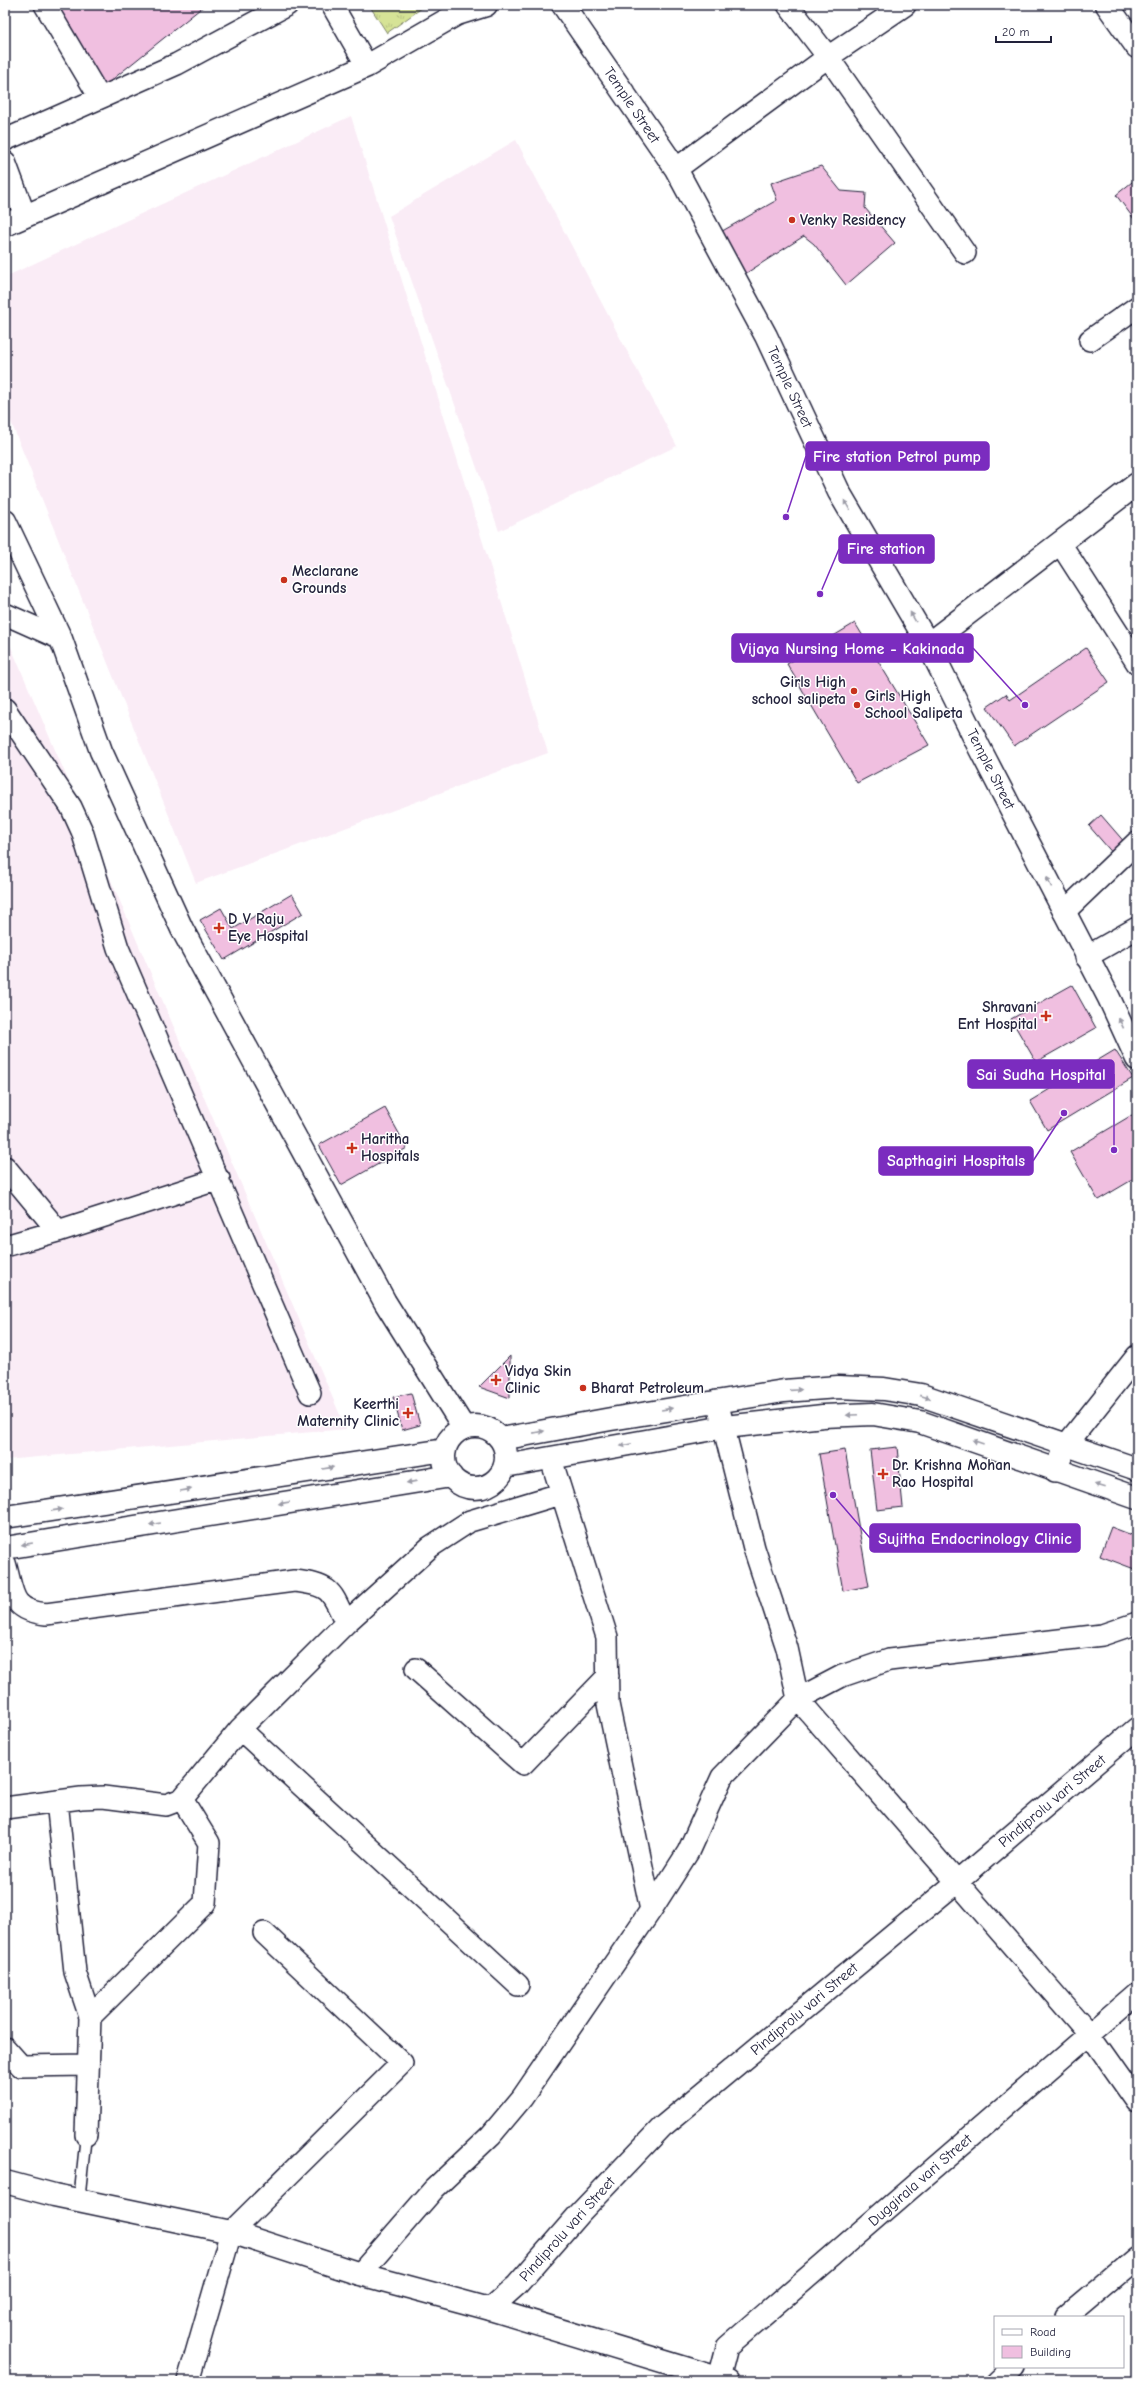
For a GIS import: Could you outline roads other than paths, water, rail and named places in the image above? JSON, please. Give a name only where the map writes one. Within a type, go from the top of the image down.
[{"type":"main road","points":[[5,225],[367,66],[461,10],[486,5]]},
{"type":"main road","name":"Temple Street","points":[[564,5],[676,169],[766,336],[839,492],[928,644],[1086,957],[1109,998],[1137,1059]]},
{"type":"main road","points":[[1107,5],[1137,47]]},
{"type":"main road","points":[[928,644],[1137,484]]},
{"type":"main road","points":[[5,521],[61,639],[101,751],[182,929],[385,1302],[464,1428]]},
{"type":"main road","points":[[501,1440],[717,1401],[784,1391],[838,1387],[884,1389],[921,1395],[1137,1469]]},
{"type":"main road","points":[[505,1466],[725,1427],[823,1416],[873,1414],[920,1422],[1055,1471],[1137,1498]]},
{"type":"main road","points":[[478,1426],[491,1430],[501,1440],[506,1452],[505,1466],[499,1478],[488,1486],[474,1488],[461,1485],[450,1476],[445,1464],[445,1450],[452,1437],[464,1428],[478,1426]]},
{"type":"main road","points":[[5,1517],[445,1450]]},
{"type":"main road","points":[[5,1548],[450,1476]]},
{"type":"main road","points":[[5,2182],[79,2201],[231,2232],[360,2274],[490,2309],[713,2378]]},
{"type":"street","points":[[45,5],[100,98]]},
{"type":"street","points":[[5,140],[177,64],[287,5]]},
{"type":"street","points":[[332,5],[367,66]]},
{"type":"street","points":[[788,5],[828,57],[965,253]]},
{"type":"street","points":[[676,169],[828,57],[905,5]]},
{"type":"street","points":[[5,162],[25,216]]},
{"type":"street","points":[[1090,340],[1137,306]]},
{"type":"street","points":[[1060,543],[1137,663]]},
{"type":"street","points":[[5,614],[61,639]]},
{"type":"street","points":[[5,709],[71,807],[82,831],[118,948],[219,1179],[310,1393]]},
{"type":"street","points":[[1064,912],[1137,842]]},
{"type":"street","points":[[1086,957],[1137,928]]},
{"type":"street","points":[[5,1167],[58,1232]]},
{"type":"street","points":[[5,1246],[58,1232],[219,1179]]},
{"type":"street","points":[[1055,1471],[1067,1444],[1137,1356]]},
{"type":"street","points":[[717,1401],[725,1427],[754,1548],[787,1648],[798,1699],[1089,2034],[1137,2102]]},
{"type":"street","points":[[551,1459],[560,1494],[607,1637],[608,1704],[651,1910]]},
{"type":"street","points":[[5,1808],[103,1797],[166,1805],[182,1799],[240,1729],[346,1623],[430,1547],[470,1521],[560,1494]]},
{"type":"street","points":[[5,1563],[17,1604],[28,1612],[46,1614],[294,1581],[318,1584],[332,1593],[346,1623]]},
{"type":"street","points":[[360,2274],[434,2189],[491,2135],[522,2098],[651,1910],[688,1852],[722,1777],[798,1699],[842,1676],[889,1660],[1102,1635],[1137,1623]]},
{"type":"street","points":[[416,1669],[523,1764],[608,1676]]},
{"type":"street","name":"Pindiprolu vari Street","points":[[490,2309],[517,2285],[578,2215],[662,2127],[957,1882],[1137,1728]]},
{"type":"street","points":[[240,1729],[518,1985]]},
{"type":"street","points":[[90,2017],[205,1903],[209,1843],[182,1799]]},
{"type":"street","points":[[58,1801],[75,1972],[90,2017],[86,2135]]},
{"type":"street","points":[[188,2381],[231,2232],[402,2064],[264,1933]]},
{"type":"street","name":"Duggirala vari Street","points":[[713,2378],[727,2347],[1137,1993]]},
{"type":"street","points":[[5,2048],[21,2066],[88,2065]]},
{"type":"street","points":[[1068,2316],[1137,2258]]},
{"type":"street","points":[[997,2381],[1011,2368]]},
{"type":"lane","points":[[79,2201],[86,2135]]},
{"type":"place","name":"Venky Residency","points":[[792,220]]},
{"type":"place","name":"Fire station Petrol pump","points":[[786,517]]},
{"type":"place","name":"Meclarane Grounds","points":[[284,580]]},
{"type":"place","name":"Fire station","points":[[820,594]]},
{"type":"place","name":"Girls High school salipeta","points":[[854,691]]},
{"type":"place","name":"Girls High School Salipeta","points":[[857,705]]},
{"type":"place","name":"Vijaya Nursing Home - Kakinada","points":[[1025,705]]},
{"type":"place","name":"D V Raju Eye Hospital","points":[[219,928]]},
{"type":"place","name":"Shravani Ent Hospital","points":[[1046,1016]]},
{"type":"place","name":"Sapthagiri Hospitals","points":[[1064,1113]]},
{"type":"place","name":"Haritha Hospitals","points":[[352,1148]]},
{"type":"place","name":"Sai Sudha Hospital","points":[[1114,1150]]},
{"type":"place","name":"Vidya Skin Clinic","points":[[496,1380]]},
{"type":"place","name":"Bharat Petroleum","points":[[583,1388]]},
{"type":"place","name":"Keerthi Maternity Clinic","points":[[408,1413]]},
{"type":"place","name":"Dr. Krishna Mohan Rao Hospital","points":[[883,1474]]},
{"type":"place","name":"Sujitha Endocrinology Clinic","points":[[833,1495]]}]
